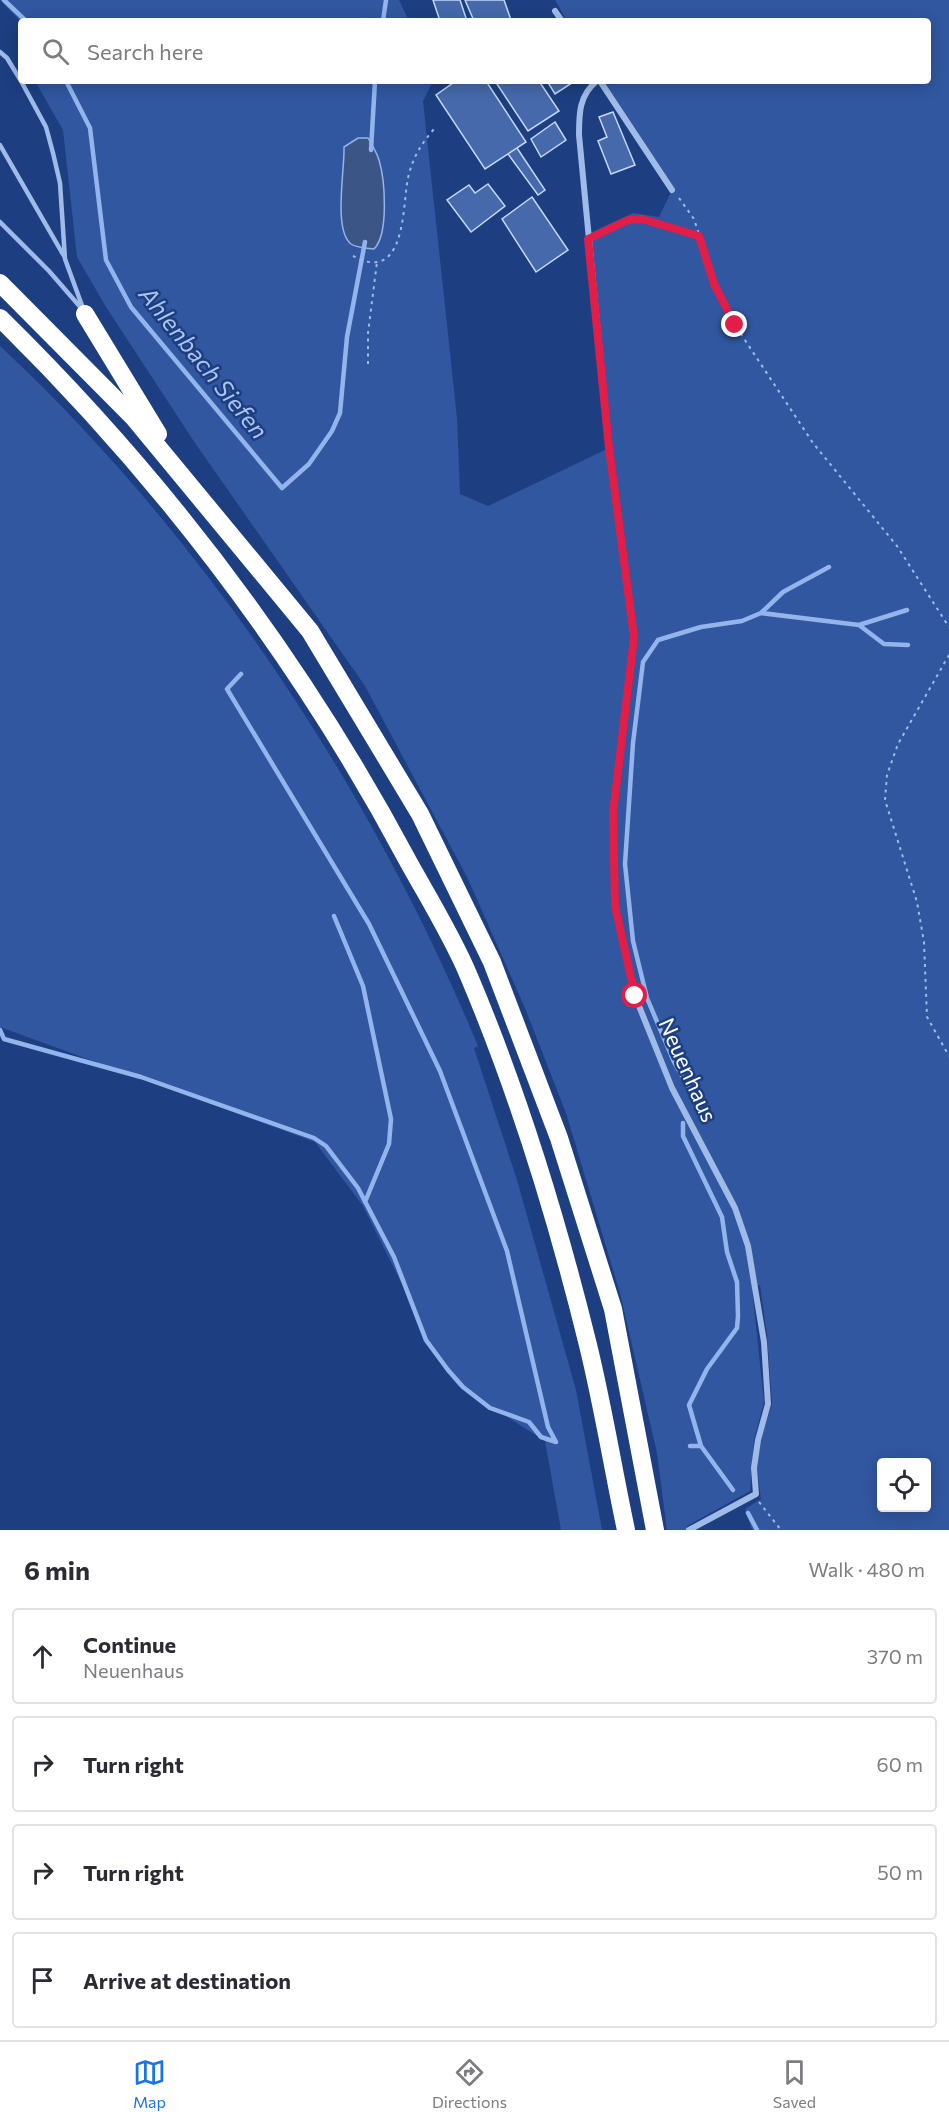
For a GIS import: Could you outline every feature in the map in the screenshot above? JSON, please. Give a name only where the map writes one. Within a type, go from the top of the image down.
[{"type":"highway","points":[[0,283],[126,410],[182,474],[310,631],[420,814],[492,962],[559,1138],[613,1309],[655,1530]]},
{"type":"highway","points":[[85,314],[182,474]]},
{"type":"highway","points":[[0,318],[57,374],[151,477],[276,643],[364,778],[467,971],[535,1152],[562,1245],[589,1349],[626,1530]]},
{"type":"street","points":[[555,11],[560,18]]},
{"type":"street","name":"Neuenhaus","points":[[596,84],[584,95],[579,116],[588,239],[609,448],[634,637],[613,813],[615,906],[635,996],[672,1088],[735,1208],[748,1246],[764,1342],[768,1404],[755,1459],[756,1494]]},
{"type":"street","name":"Neuenhaus","points":[[601,84],[672,190]]},
{"type":"street","points":[[689,1530],[756,1494]]},
{"type":"lane","points":[[0,52],[7,58],[18,76]]},
{"type":"lane","points":[[23,84],[46,127],[53,153],[60,183],[65,259]]},
{"type":"lane","points":[[0,145],[65,259],[85,314]]},
{"type":"lane","points":[[0,222],[50,271],[85,314]]},
{"type":"path","points":[[353,256],[377,262],[386,259],[397,247],[408,176],[420,146],[434,129]]},
{"type":"path","points":[[672,190],[693,219],[714,284],[735,325],[813,443],[897,546],[949,627]]},
{"type":"path","points":[[588,239],[628,220],[642,219],[699,236]]},
{"type":"path","points":[[368,364],[368,333],[377,262]]},
{"type":"path","points":[[949,655],[898,744],[887,775],[885,800],[917,902],[924,942],[927,1017],[949,1056]]},
{"type":"path","points":[[756,1494],[760,1506],[781,1530]]},
{"type":"shaded area","points":[[0,0],[399,0],[408,18],[18,18]]},
{"type":"shaded area","points":[[555,0],[949,0],[949,1530],[752,1530],[745,1509],[761,1499],[757,1468],[760,1441],[772,1404],[767,1335],[760,1285],[752,1288],[764,1402],[754,1440],[750,1491],[687,1526],[687,1530],[667,1530],[657,1453],[620,1293],[566,1113],[525,1008],[467,877],[365,686],[195,443],[106,307],[77,257],[63,130],[37,84],[432,84],[423,101],[457,418],[460,494],[488,506],[609,448],[588,234],[633,213],[659,217],[672,190],[602,84],[931,84],[931,18],[565,18]]},
{"type":"shaded area","points":[[358,138],[368,138],[378,157],[383,180],[384,220],[379,242],[374,249],[351,244],[342,226],[344,147]]},
{"type":"shaded area","points":[[0,346],[75,420],[146,500],[213,583],[276,671],[334,761],[387,855],[435,950],[478,1046],[474,1048],[517,1180],[576,1390],[602,1530],[561,1530],[545,1441],[458,1386],[424,1342],[403,1286],[363,1206],[315,1142],[0,1027]]},
{"type":"building","points":[[433,0],[460,0],[466,18],[439,18]]},
{"type":"building","points":[[465,0],[504,0],[510,18],[473,18]]},
{"type":"building","points":[[452,84],[488,84],[526,142],[485,169],[436,95]]},
{"type":"building","points":[[497,84],[541,84],[559,111],[528,131]]},
{"type":"building","points":[[549,84],[570,84],[555,94]]},
{"type":"building","points":[[613,112],[635,165],[611,174],[598,141],[607,137],[599,117]]},
{"type":"building","points":[[555,122],[566,140],[541,157],[531,139]]},
{"type":"building","points":[[517,148],[545,190],[538,195],[508,154]]},
{"type":"building","points":[[488,184],[505,206],[471,232],[447,200],[469,185],[475,193]]},
{"type":"building","points":[[532,197],[568,250],[536,272],[502,219]]},
{"type":"waterway","name":"Ahlenbach Siefen","points":[[4,0],[23,18]]},
{"type":"waterway","points":[[383,18],[386,0]]},
{"type":"waterway","name":"Ahlenbach Siefen","points":[[68,84],[90,128],[106,260],[131,307],[282,488],[309,464],[332,431],[340,413],[347,337],[365,242]]},
{"type":"waterway","points":[[371,150],[375,84]]},
{"type":"waterway","points":[[761,613],[783,592],[829,567]]},
{"type":"waterway","points":[[859,625],[907,610]]},
{"type":"waterway","points":[[694,1097],[674,1062],[647,998],[633,941],[625,864],[633,743],[643,662],[658,640],[701,627],[742,621],[761,613],[859,625],[884,644],[908,645]]},
{"type":"waterway","points":[[241,674],[227,689],[369,924],[440,1071],[507,1251],[548,1427],[556,1442]]},
{"type":"waterway","points":[[334,916],[363,986],[391,1119],[389,1144],[365,1202]]},
{"type":"waterway","points":[[0,1030],[4,1039],[141,1077],[314,1138],[326,1146],[358,1188],[394,1257],[426,1340],[448,1370],[463,1387],[490,1408],[529,1422],[541,1437],[556,1442]]},
{"type":"waterway","points":[[683,1123],[683,1136],[722,1217],[727,1252],[737,1282],[737,1328],[707,1369],[689,1405],[701,1446]]},
{"type":"waterway","points":[[690,1446],[701,1446],[733,1490]]},
{"type":"waterway","points":[[748,1513],[757,1530]]},
{"type":"route","points":[[635,996],[615,906],[613,813],[634,637],[621,552],[588,239],[628,220],[642,219],[699,236],[714,284],[735,325]]}]
